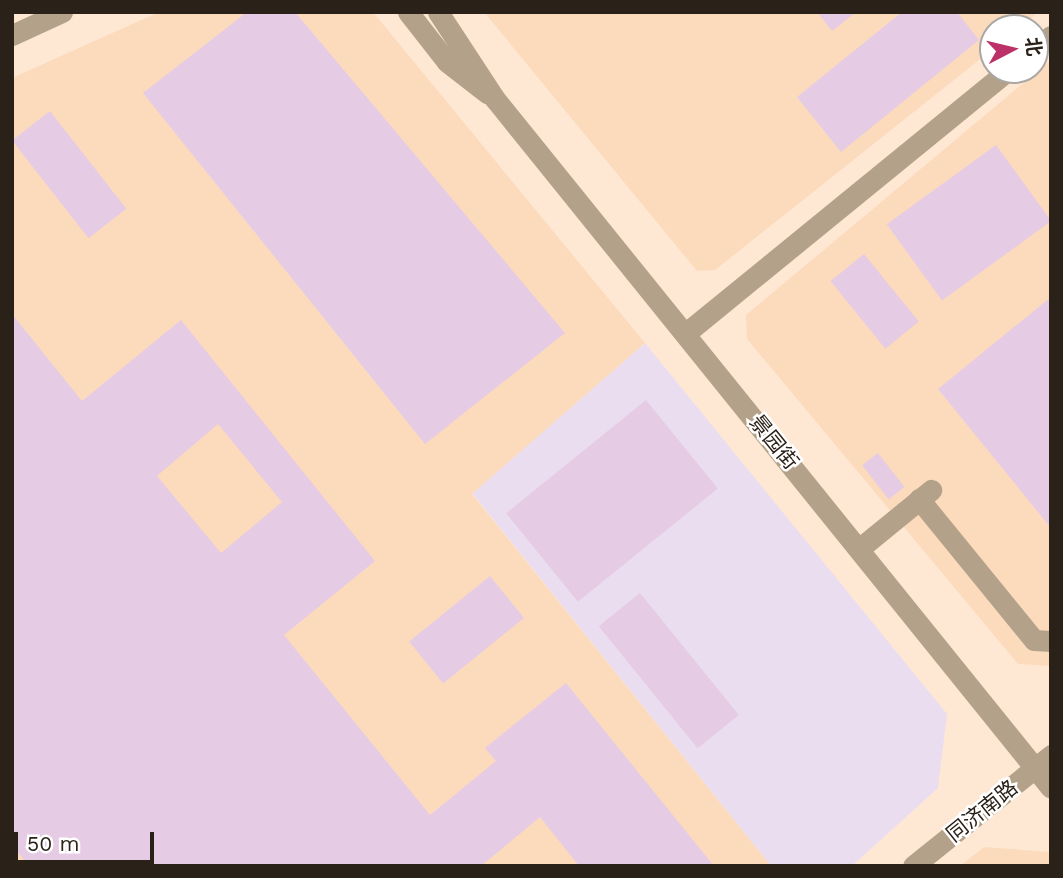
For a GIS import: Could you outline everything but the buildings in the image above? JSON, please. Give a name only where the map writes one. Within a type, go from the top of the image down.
[{"type":"street","points":[[12,35],[62,12]]},
{"type":"street","name":"景园街","points":[[408,12],[447,62],[495,99]]},
{"type":"street","name":"景园街","points":[[438,12],[468,49],[495,99],[860,548],[1043,762],[1051,788]]},
{"type":"street","points":[[686,333],[992,84]]},
{"type":"street","points":[[860,548],[925,494],[1034,640],[1051,641]]},
{"type":"street","name":"同济南路","points":[[913,866],[1043,762]]},
{"type":"shaded area","points":[[159,12],[373,12],[645,343],[472,494],[771,866],[12,866],[12,78]]},
{"type":"shaded area","points":[[484,12],[1038,12],[979,14],[979,60],[715,270],[697,271]]},
{"type":"shaded area","points":[[1051,60],[1051,666],[1018,664],[747,339],[746,315],[1022,84],[1049,84]]},
{"type":"shaded area","points":[[645,343],[947,714],[938,788],[852,866],[771,866],[472,493]]},
{"type":"shaded area","points":[[984,847],[1051,852],[1051,866],[960,866]]}]
